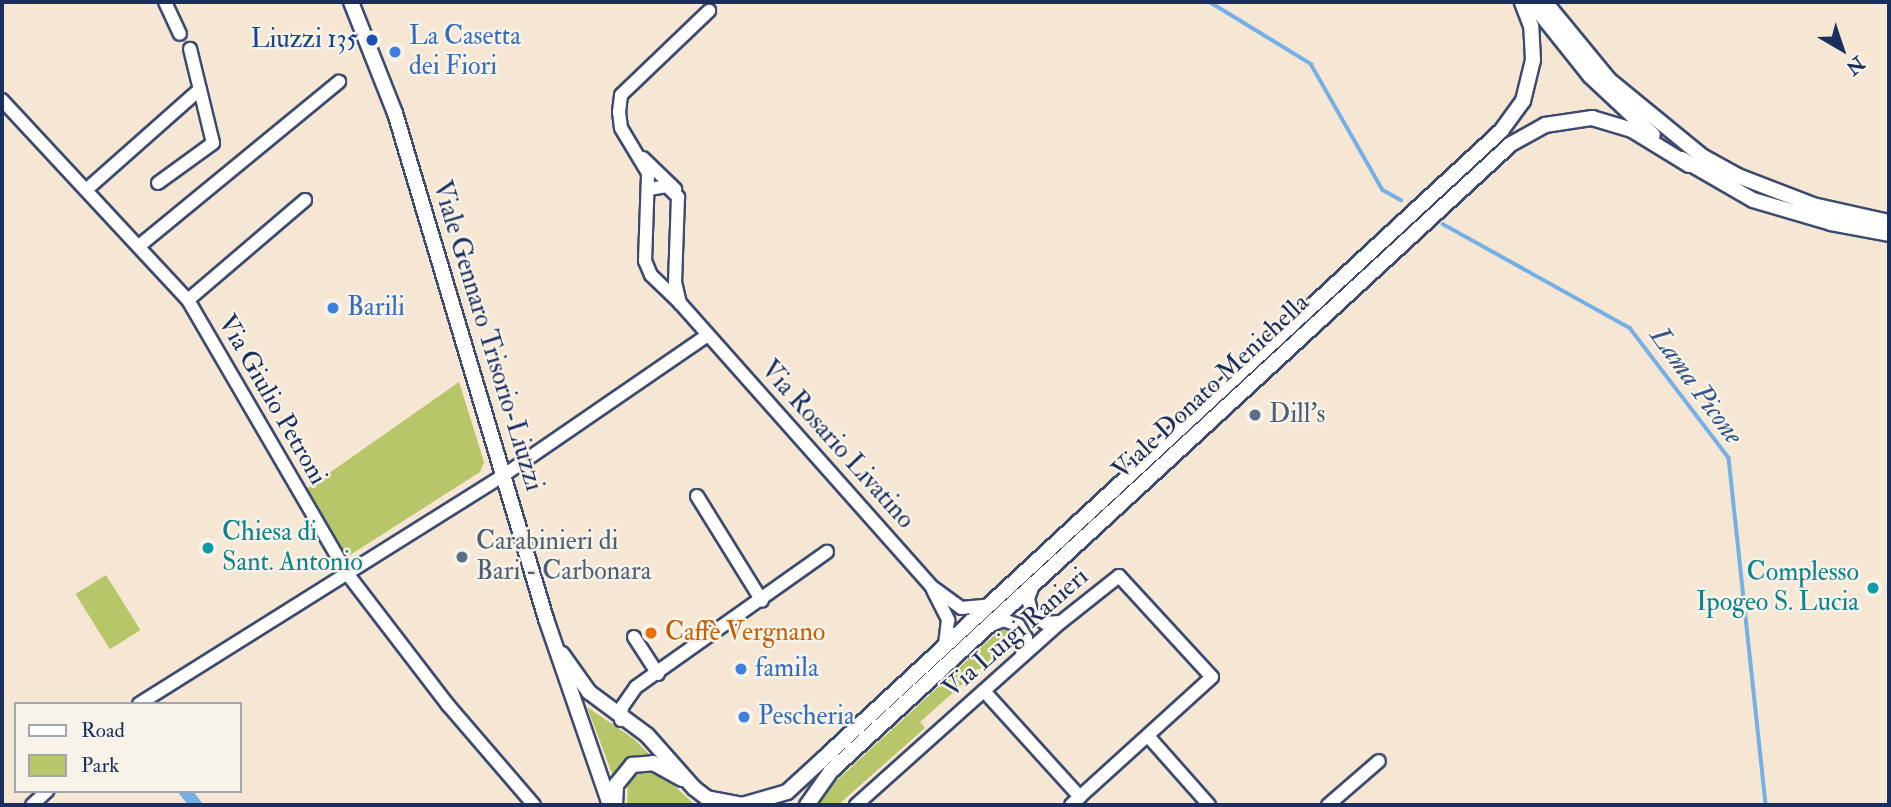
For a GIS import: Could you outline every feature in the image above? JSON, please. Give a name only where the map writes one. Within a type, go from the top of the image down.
[{"type":"main road","name":"Viale Gennaro Trisorio-Liuzzi","points":[[351,2],[395,113],[555,645],[610,805]]},
{"type":"main road","name":"Viale Donato Menichella","points":[[807,805],[831,771],[1034,584],[1501,131],[1522,101],[1533,60],[1531,26],[1522,2]]},
{"type":"main road","points":[[1531,2],[1590,76],[1689,165],[1712,179],[1765,203],[1831,223],[1889,234]]},
{"type":"main road","points":[[1545,2],[1629,99],[1711,160],[1762,186],[1831,211],[1885,223]]},
{"type":"main road","name":"Viale Donato Menichella","points":[[555,645],[598,702],[671,758],[694,788],[725,804],[742,805],[787,792],[986,607],[1511,144],[1545,125],[1592,118],[1632,130],[1689,165]]},
{"type":"main road","points":[[1831,223],[1885,223]]},
{"type":"main road","points":[[615,805],[616,785],[632,765],[642,762],[666,768],[694,788]]},
{"type":"street","points":[[165,2],[180,34]]},
{"type":"street","name":"Via Rosario Livatino","points":[[709,11],[621,95],[621,128],[643,158],[649,189],[645,261],[650,275],[680,303],[931,586]]},
{"type":"street","points":[[158,183],[213,143],[190,49]]},
{"type":"street","points":[[139,246],[339,82]]},
{"type":"street","points":[[86,190],[200,89]]},
{"type":"street","name":"Via Giulio Petroni","points":[[2,100],[188,300],[346,572],[447,705],[534,805]]},
{"type":"street","points":[[643,158],[675,189],[675,282],[680,303]]},
{"type":"street","points":[[649,189],[675,189]]},
{"type":"street","points":[[188,300],[304,200]]},
{"type":"street","points":[[142,702],[504,475],[708,335]]},
{"type":"street","points":[[697,496],[762,601]]},
{"type":"street","points":[[598,702],[628,695],[827,552]]},
{"type":"street","name":"Via Luigi Ranieri","points":[[860,804],[1061,622],[1119,576],[1212,677],[1076,801]]},
{"type":"street","points":[[1034,584],[1028,599],[1032,614],[1045,623],[1061,622]]},
{"type":"street","points":[[931,586],[961,608],[986,607]]},
{"type":"street","points":[[931,586],[948,620],[945,645]]},
{"type":"street","points":[[989,626],[1003,620],[1018,625],[1027,646],[1020,659]]},
{"type":"street","points":[[634,637],[658,674]]},
{"type":"street","points":[[984,691],[1076,801]]},
{"type":"street","points":[[621,720],[628,695]]},
{"type":"street","points":[[1148,736],[1209,805]]},
{"type":"street","points":[[1328,805],[1379,761]]},
{"type":"street","points":[[32,805],[45,793]]},
{"type":"green space","points":[[459,382],[484,462],[480,472],[350,555],[336,544],[305,490]]},
{"type":"green space","points":[[106,575],[140,630],[110,649],[75,594]]},
{"type":"green space","points":[[1008,628],[1015,634],[1015,645],[1011,641],[920,722],[925,728],[838,805],[819,805],[834,783],[1000,630]]},
{"type":"green space","points":[[587,707],[634,739],[649,754],[627,761],[613,776]]},
{"type":"green space","points":[[652,771],[663,775],[695,805],[627,805],[628,782],[638,774]]},
{"type":"water","points":[[179,793],[194,793],[202,803],[188,805]]},
{"type":"waterway","name":"Lama Picone","points":[[1210,2],[1311,64],[1383,190],[1401,200]]},
{"type":"waterway","name":"Lama Picone","points":[[1443,224],[1630,328],[1729,458],[1766,805]]},
{"type":"place","name":"Liuzzi 135","points":[[372,40]]},
{"type":"place","name":"La Casetta dei Fiori","points":[[395,52]]},
{"type":"place","name":"Barili","points":[[333,308]]},
{"type":"place","name":"Dill's","points":[[1255,415]]},
{"type":"place","name":"Chiesa di Sant. Antonio","points":[[208,548]]},
{"type":"place","name":"Carabinieri di Bari - Carbonara","points":[[462,557]]},
{"type":"place","name":"Complesso Ipogeo S. Lucia","points":[[1873,588]]},
{"type":"place","name":"Caffè Vergnano","points":[[651,633]]},
{"type":"place","name":"famila","points":[[741,669]]},
{"type":"place","name":"Pescheria","points":[[744,717]]}]
